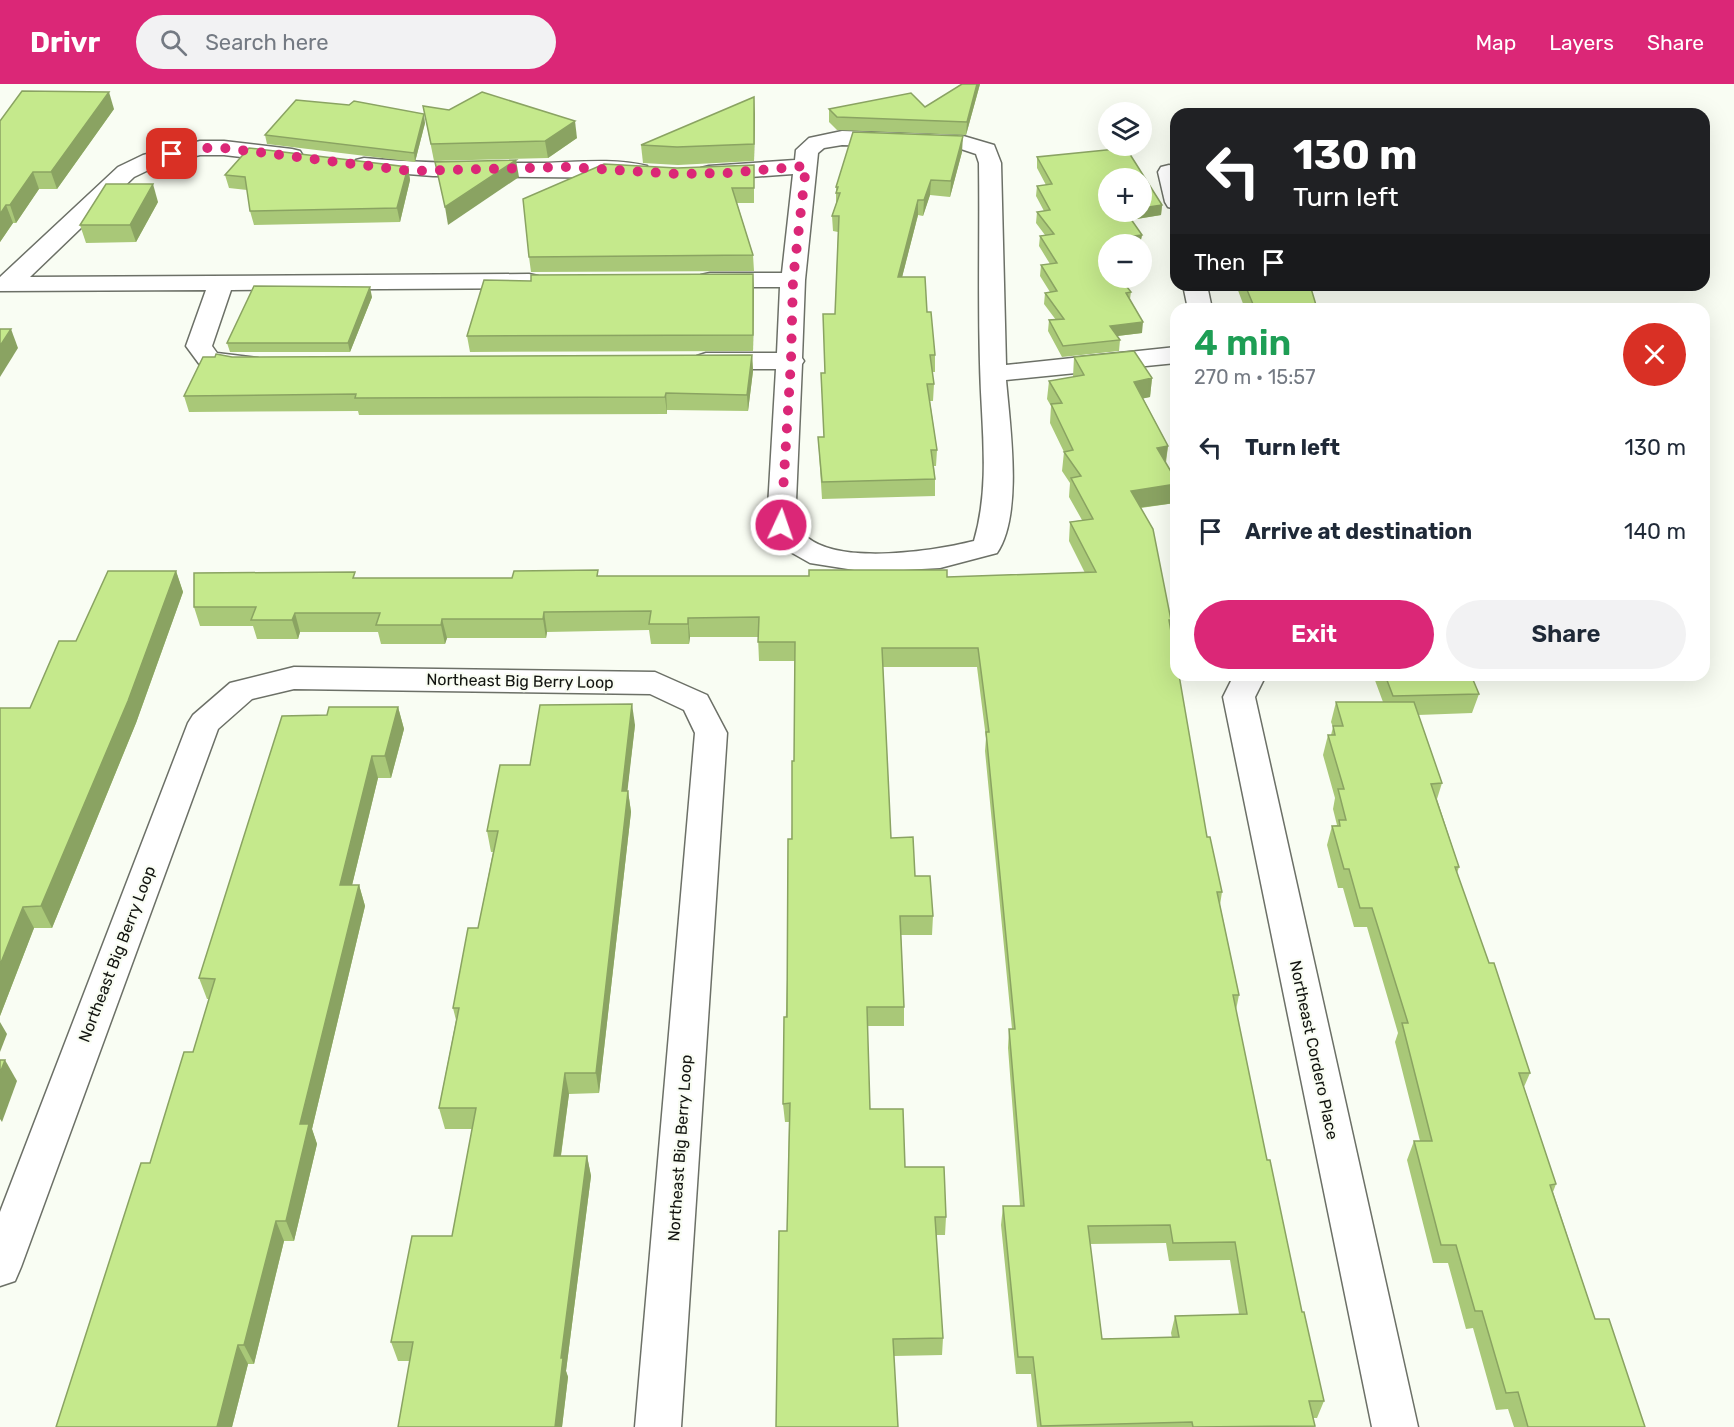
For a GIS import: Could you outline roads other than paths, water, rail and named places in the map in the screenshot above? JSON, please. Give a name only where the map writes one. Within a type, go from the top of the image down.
[{"type":"street","points":[[842,138],[960,142],[986,150],[990,163],[993,374],[997,425],[996,523],[987,547],[940,559],[867,563],[820,556],[797,544],[781,525],[791,361],[793,280],[807,150],[817,143],[842,138]]},
{"type":"street","points":[[4,283],[126,172],[151,160],[200,148],[224,148],[314,159]]},
{"type":"street","points":[[348,163],[410,171],[566,167],[658,172]]},
{"type":"street","points":[[687,174],[806,166]]},
{"type":"street","points":[[1169,172],[1170,176]]},
{"type":"street","points":[[682,280],[793,280]]},
{"type":"street","points":[[4,283],[554,281]]},
{"type":"street","points":[[220,282],[199,346],[209,360],[272,363]]},
{"type":"street","points":[[993,374],[1170,356]]},
{"type":"street","points":[[678,361],[791,361]]},
{"type":"street","name":"Northeast Big Berry Loop","points":[[0,1267],[204,723],[241,692],[294,678],[655,683],[696,703],[711,733],[658,1427]]},
{"type":"street","name":"Northeast Cordero Place","points":[[1247,681],[1239,697],[1395,1427]]}]
